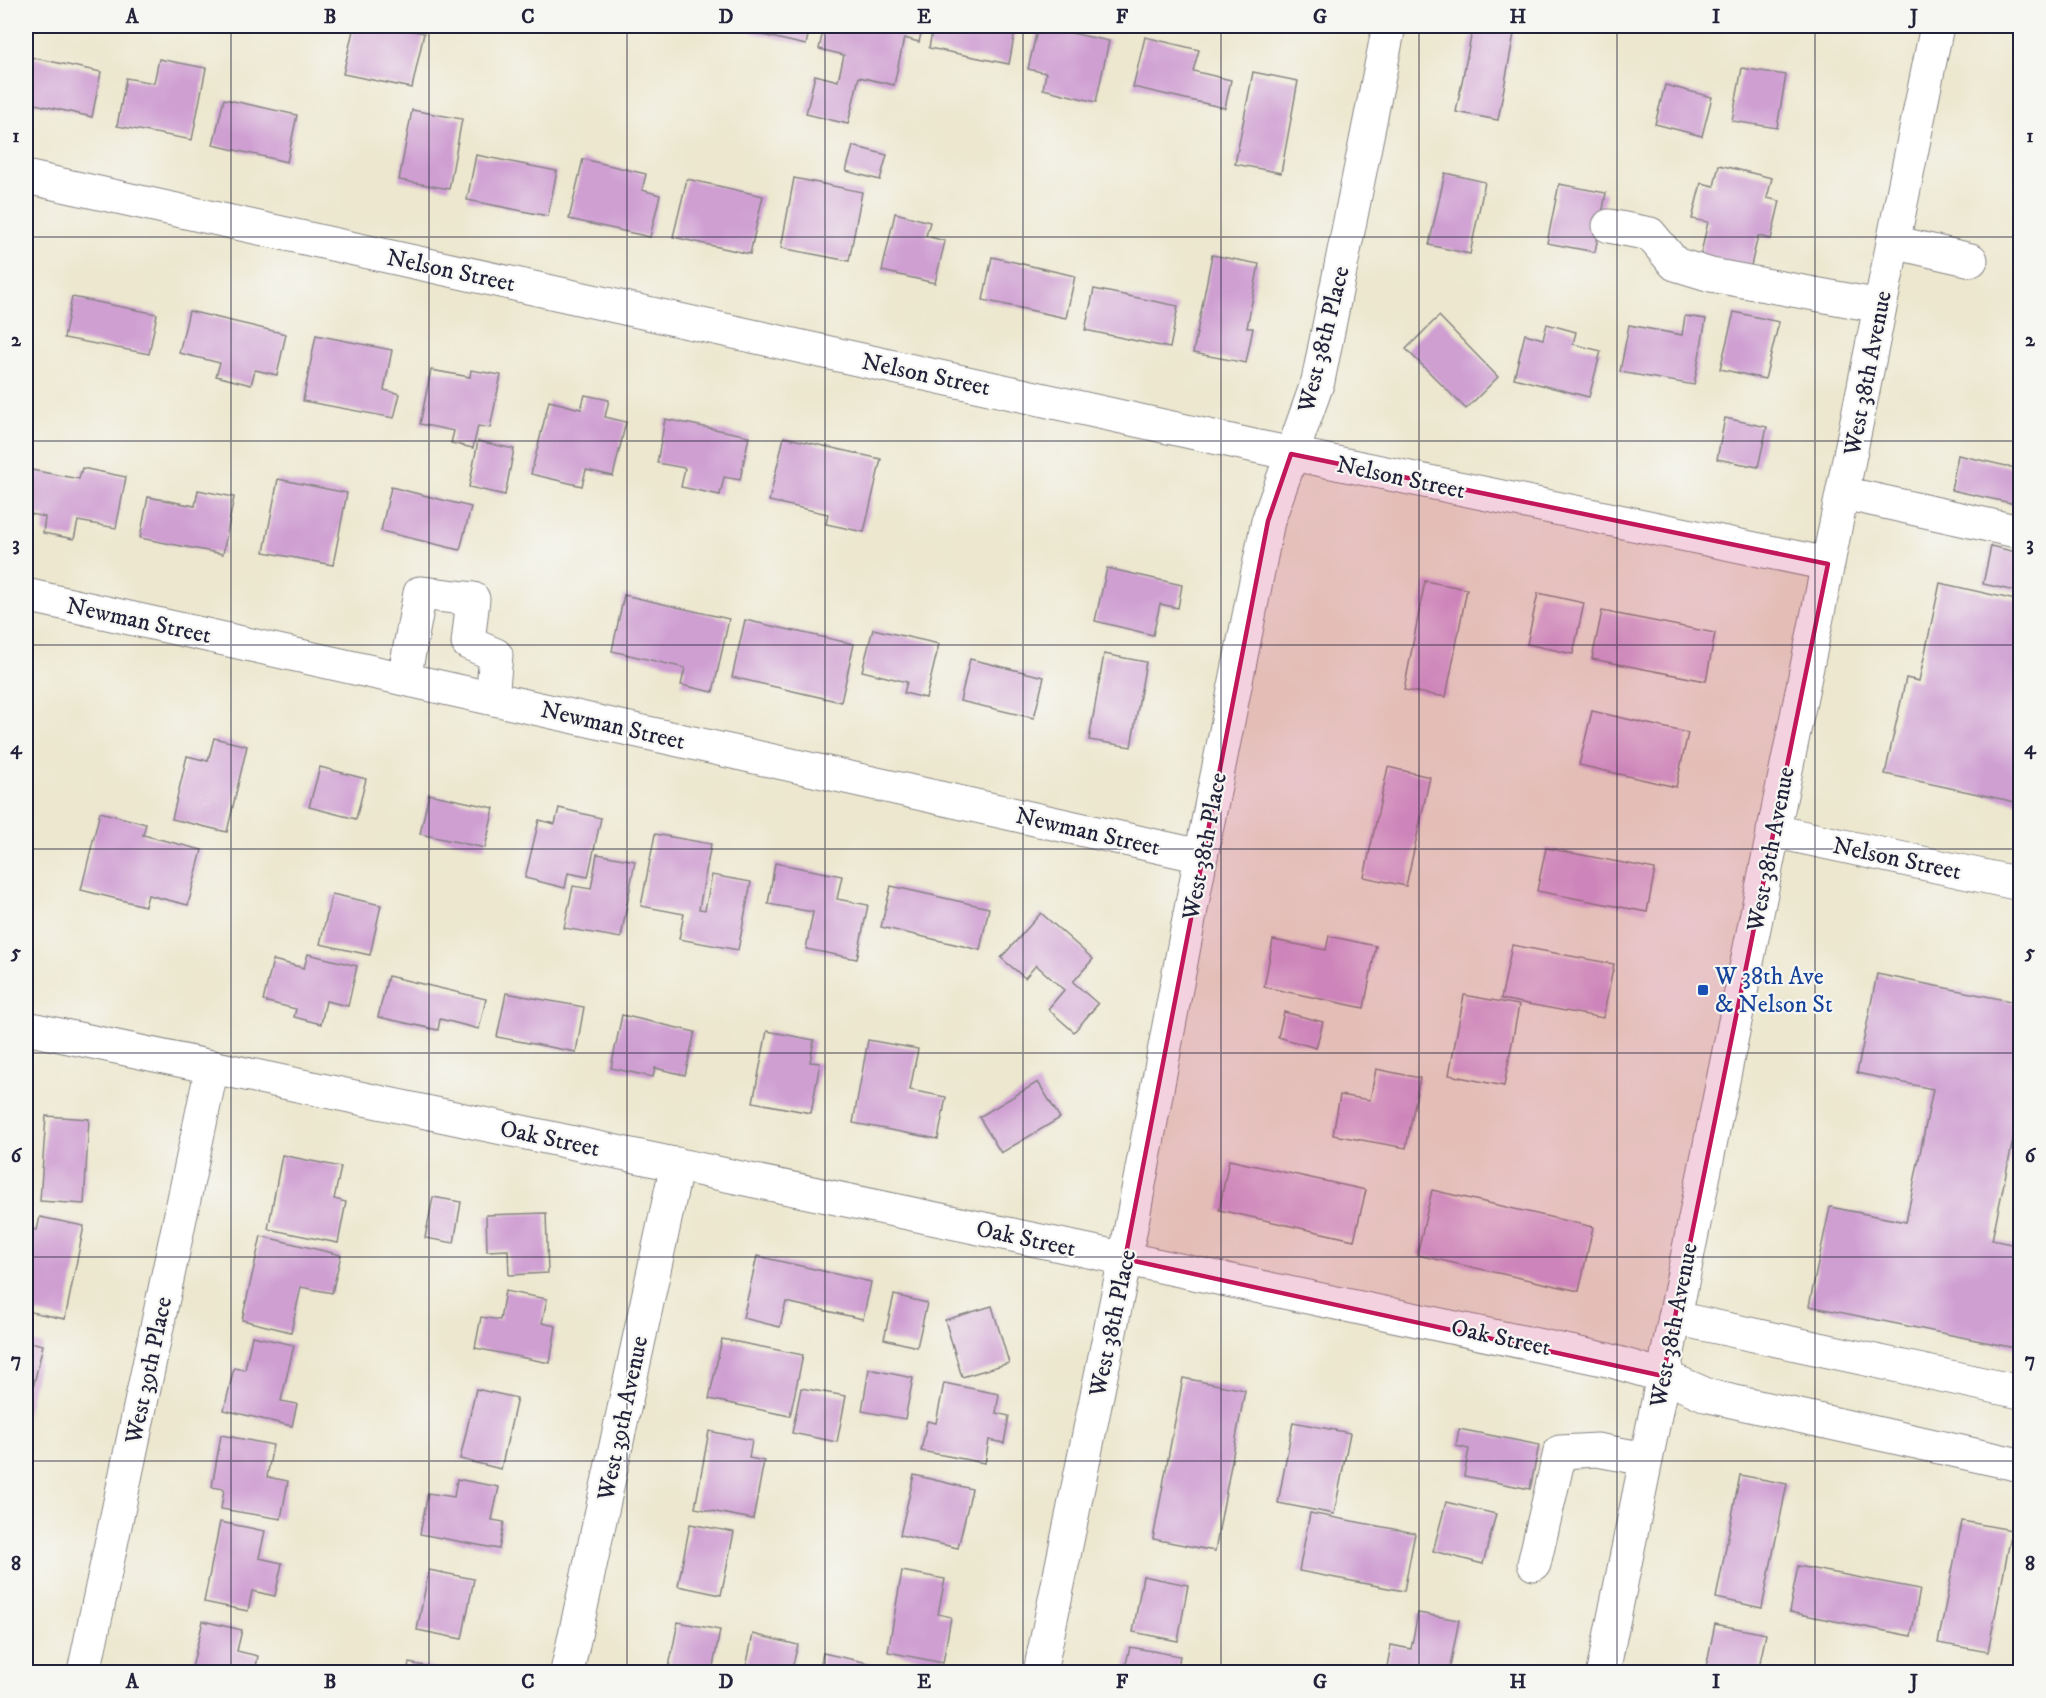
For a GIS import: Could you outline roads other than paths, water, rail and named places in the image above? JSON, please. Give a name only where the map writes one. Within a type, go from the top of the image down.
[{"type":"street","name":"West 38th Place","points":[[1040,1672],[1125,1259],[1268,521],[1318,381],[1389,26]]},
{"type":"street","name":"West 38th Avenue","points":[[1602,1672],[1937,26]]},
{"type":"street","name":"Nelson Street","points":[[26,177],[1291,454],[1828,564]]},
{"type":"street","points":[[1609,226],[1650,234],[1676,264],[1711,275],[1880,306]]},
{"type":"street","points":[[1893,242],[1971,260]]},
{"type":"street","points":[[1843,493],[2020,532]]},
{"type":"street","points":[[404,679],[420,593],[473,599],[468,643],[496,655],[492,698]]},
{"type":"street","name":"Newman Street","points":[[26,595],[1202,856]]},
{"type":"street","name":"Nelson Street","points":[[1773,831],[2020,884]]},
{"type":"street","name":"Oak Street","points":[[26,1028],[1608,1360],[1663,1376],[1709,1396],[2020,1465]]},
{"type":"street","name":"West 39th Place","points":[[84,1672],[212,1067]]},
{"type":"street","name":"West 39th Avenue","points":[[567,1672],[677,1164]]},
{"type":"street","points":[[1675,1318],[2020,1392]]},
{"type":"street","points":[[1534,1564],[1560,1452],[1597,1450],[1646,1459]]},
{"type":"place","name":"W 38th Ave & Nelson St","points":[[1703,990]]}]
